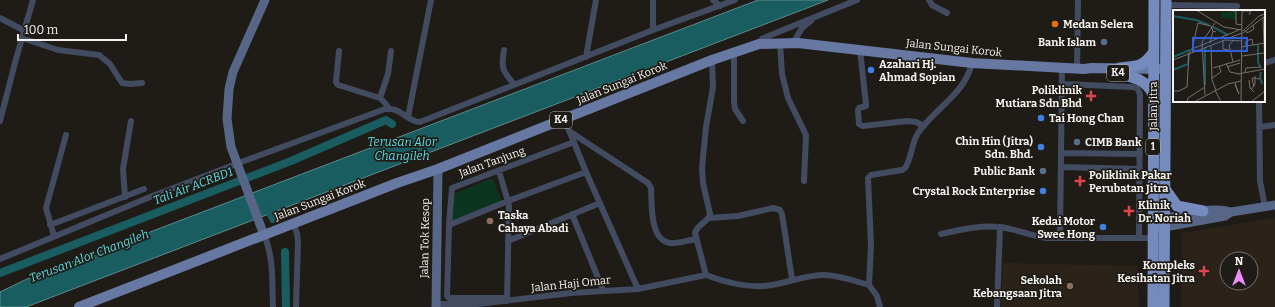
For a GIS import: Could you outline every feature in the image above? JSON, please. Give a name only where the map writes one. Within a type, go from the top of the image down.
[{"type":"highway","name":"Jalan Jitra","points":[[1152,307],[1154,0]]},
{"type":"highway","name":"Jalan Jitra","points":[[1164,307],[1165,72],[1170,2]]},
{"type":"highway","points":[[1119,71],[1140,66],[1147,62],[1153,53]]},
{"type":"highway","points":[[1119,71],[1143,81],[1149,86],[1153,95]]},
{"type":"highway","points":[[1165,188],[1177,206],[1203,212]]},
{"type":"main road","name":"Jalan Sungai Korok","points":[[79,307],[262,231],[293,224],[397,183],[438,169],[712,60],[759,44],[793,43],[972,63],[1062,69],[1092,68],[1119,71],[1153,71]]},
{"type":"main road","name":"K4","points":[[1153,71],[1165,72]]},
{"type":"street","points":[[0,121],[33,0]]},
{"type":"street","points":[[265,0],[233,72],[229,89],[227,119],[228,131],[238,167],[268,244],[272,265],[273,307]]},
{"type":"street","points":[[408,117],[431,0]]},
{"type":"street","points":[[586,57],[596,0]]},
{"type":"street","points":[[653,0],[653,30]]},
{"type":"street","points":[[713,0],[720,6]]},
{"type":"street","points":[[0,259],[54,236],[238,167],[389,108],[399,111],[413,121],[420,122],[653,30],[735,0]]},
{"type":"street","points":[[759,44],[762,39],[766,37],[857,0]]},
{"type":"street","points":[[929,0],[932,6],[946,13]]},
{"type":"street","points":[[1078,0],[1080,69]]},
{"type":"street","points":[[1170,2],[1200,2],[1237,6]]},
{"type":"street","points":[[793,43],[802,28],[815,17]]},
{"type":"street","points":[[0,18],[25,31]]},
{"type":"street","points":[[22,38],[58,50],[99,55],[110,64],[122,82],[130,84],[142,82]]},
{"type":"street","points":[[780,43],[782,74],[788,98],[806,135],[804,181]]},
{"type":"street","points":[[504,50],[502,64],[504,74],[514,84]]},
{"type":"street","points":[[860,50],[866,106],[859,108],[858,110],[859,124],[863,126],[911,121],[924,126]]},
{"type":"street","points":[[339,51],[336,82],[338,85],[380,98],[384,100],[389,108]]},
{"type":"street","points":[[380,98],[388,74],[391,51]]},
{"type":"street","points":[[734,52],[734,102],[735,109],[743,121]]},
{"type":"street","points":[[709,218],[710,214],[703,183],[702,168],[706,128],[713,87],[712,60]]},
{"type":"street","points":[[1265,63],[1275,60]]},
{"type":"street","points":[[880,307],[877,296],[869,285],[871,245],[868,178],[871,175],[902,170],[905,168],[914,142],[924,126],[960,90],[970,72],[972,63]]},
{"type":"street","points":[[1060,238],[1062,69]]},
{"type":"street","points":[[1063,84],[1137,88],[1140,94],[1139,238]]},
{"type":"street","points":[[1259,102],[1260,181],[1265,207]]},
{"type":"street","points":[[564,118],[586,172],[638,288]]},
{"type":"street","points":[[125,197],[123,169],[131,121]]},
{"type":"street","points":[[1259,128],[1275,125]]},
{"type":"street","points":[[569,131],[648,183],[651,188],[655,229],[662,240],[672,243],[696,239]]},
{"type":"street","points":[[54,236],[46,208],[66,135]]},
{"type":"street","name":"Jalan Tanjung","points":[[449,225],[452,188],[574,142]]},
{"type":"street","points":[[1061,153],[1140,154]]},
{"type":"street","points":[[1061,167],[1140,169]]},
{"type":"street","name":"Jalan Tok Kesop","points":[[436,306],[438,169]]},
{"type":"street","points":[[499,171],[508,201],[510,302],[449,298],[447,296],[449,225],[508,201],[586,172]]},
{"type":"street","points":[[50,225],[144,189]]},
{"type":"street","points":[[508,241],[600,203]]},
{"type":"street","points":[[941,234],[982,226],[1000,227],[1024,231],[1036,236],[1060,238],[1139,238],[1165,223],[1203,212],[1222,210],[1231,212],[1275,205]]},
{"type":"street","points":[[792,279],[782,214],[780,210],[773,208],[738,216],[709,218],[696,228],[696,239],[706,275],[718,280],[752,286],[772,285],[792,279],[824,275],[835,276],[869,285]]},
{"type":"street","points":[[1165,223],[1225,216],[1231,212]]},
{"type":"street","points":[[572,214],[603,290]]},
{"type":"street","points":[[293,224],[297,233],[298,242],[296,307]]},
{"type":"street","points":[[997,307],[1000,227]]},
{"type":"street","name":"Jalan Haji Omar","points":[[436,306],[478,305],[510,302],[545,296],[638,288],[706,275]]},
{"type":"shaded area","name":"Kompleks Kesihatan Jitra","points":[[1275,218],[1275,307],[1181,307],[1182,233]]},
{"type":"shaded area","name":"Sekolah Kebangsaan Jitra","points":[[1003,263],[1137,266],[1139,307],[1001,307]]},
{"type":"green space","points":[[492,178],[502,201],[451,222],[454,194]]},
{"type":"water","name":"Terusan Alor Changileh","points":[[758,0],[828,0],[26,307],[0,307],[0,292],[27,279]]},
{"type":"waterway","name":"Tali Air ACRBD1","points":[[0,273],[291,161],[386,120],[392,124]]},
{"type":"waterway","points":[[267,204],[273,219]]},
{"type":"waterway","points":[[285,252],[286,307]]},
{"type":"place","name":"Medan Selera","points":[[1055,24]]},
{"type":"place","name":"Bank Islam","points":[[1104,42]]},
{"type":"place","name":"Azahari Hj. Ahmad Sopian","points":[[871,70]]},
{"type":"place","name":"Poliklinik Mutiara Sdn Bhd","points":[[1091,96]]},
{"type":"place","name":"Tai Hong Chan","points":[[1041,118]]},
{"type":"place","name":"CIMB Bank","points":[[1077,142]]},
{"type":"place","name":"Chin Hin (Jitra) Sdn. Bhd.","points":[[1041,147]]},
{"type":"place","name":"Public Bank","points":[[1043,171]]},
{"type":"place","name":"Poliklinik Pakar Perubatan Jitra","points":[[1080,181]]},
{"type":"place","name":"Crystal Rock Enterprise","points":[[1043,191]]},
{"type":"place","name":"Klinik Dr. Noriah","points":[[1129,211]]},
{"type":"place","name":"Taska Cahaya Abadi","points":[[490,221]]},
{"type":"place","name":"Kedai Motor Swee Hong","points":[[1103,227]]},
{"type":"place","name":"Kompleks Kesihatan Jitra","points":[[1204,271]]},
{"type":"place","name":"Sekolah Kebangsaan Jitra","points":[[1070,286]]}]
